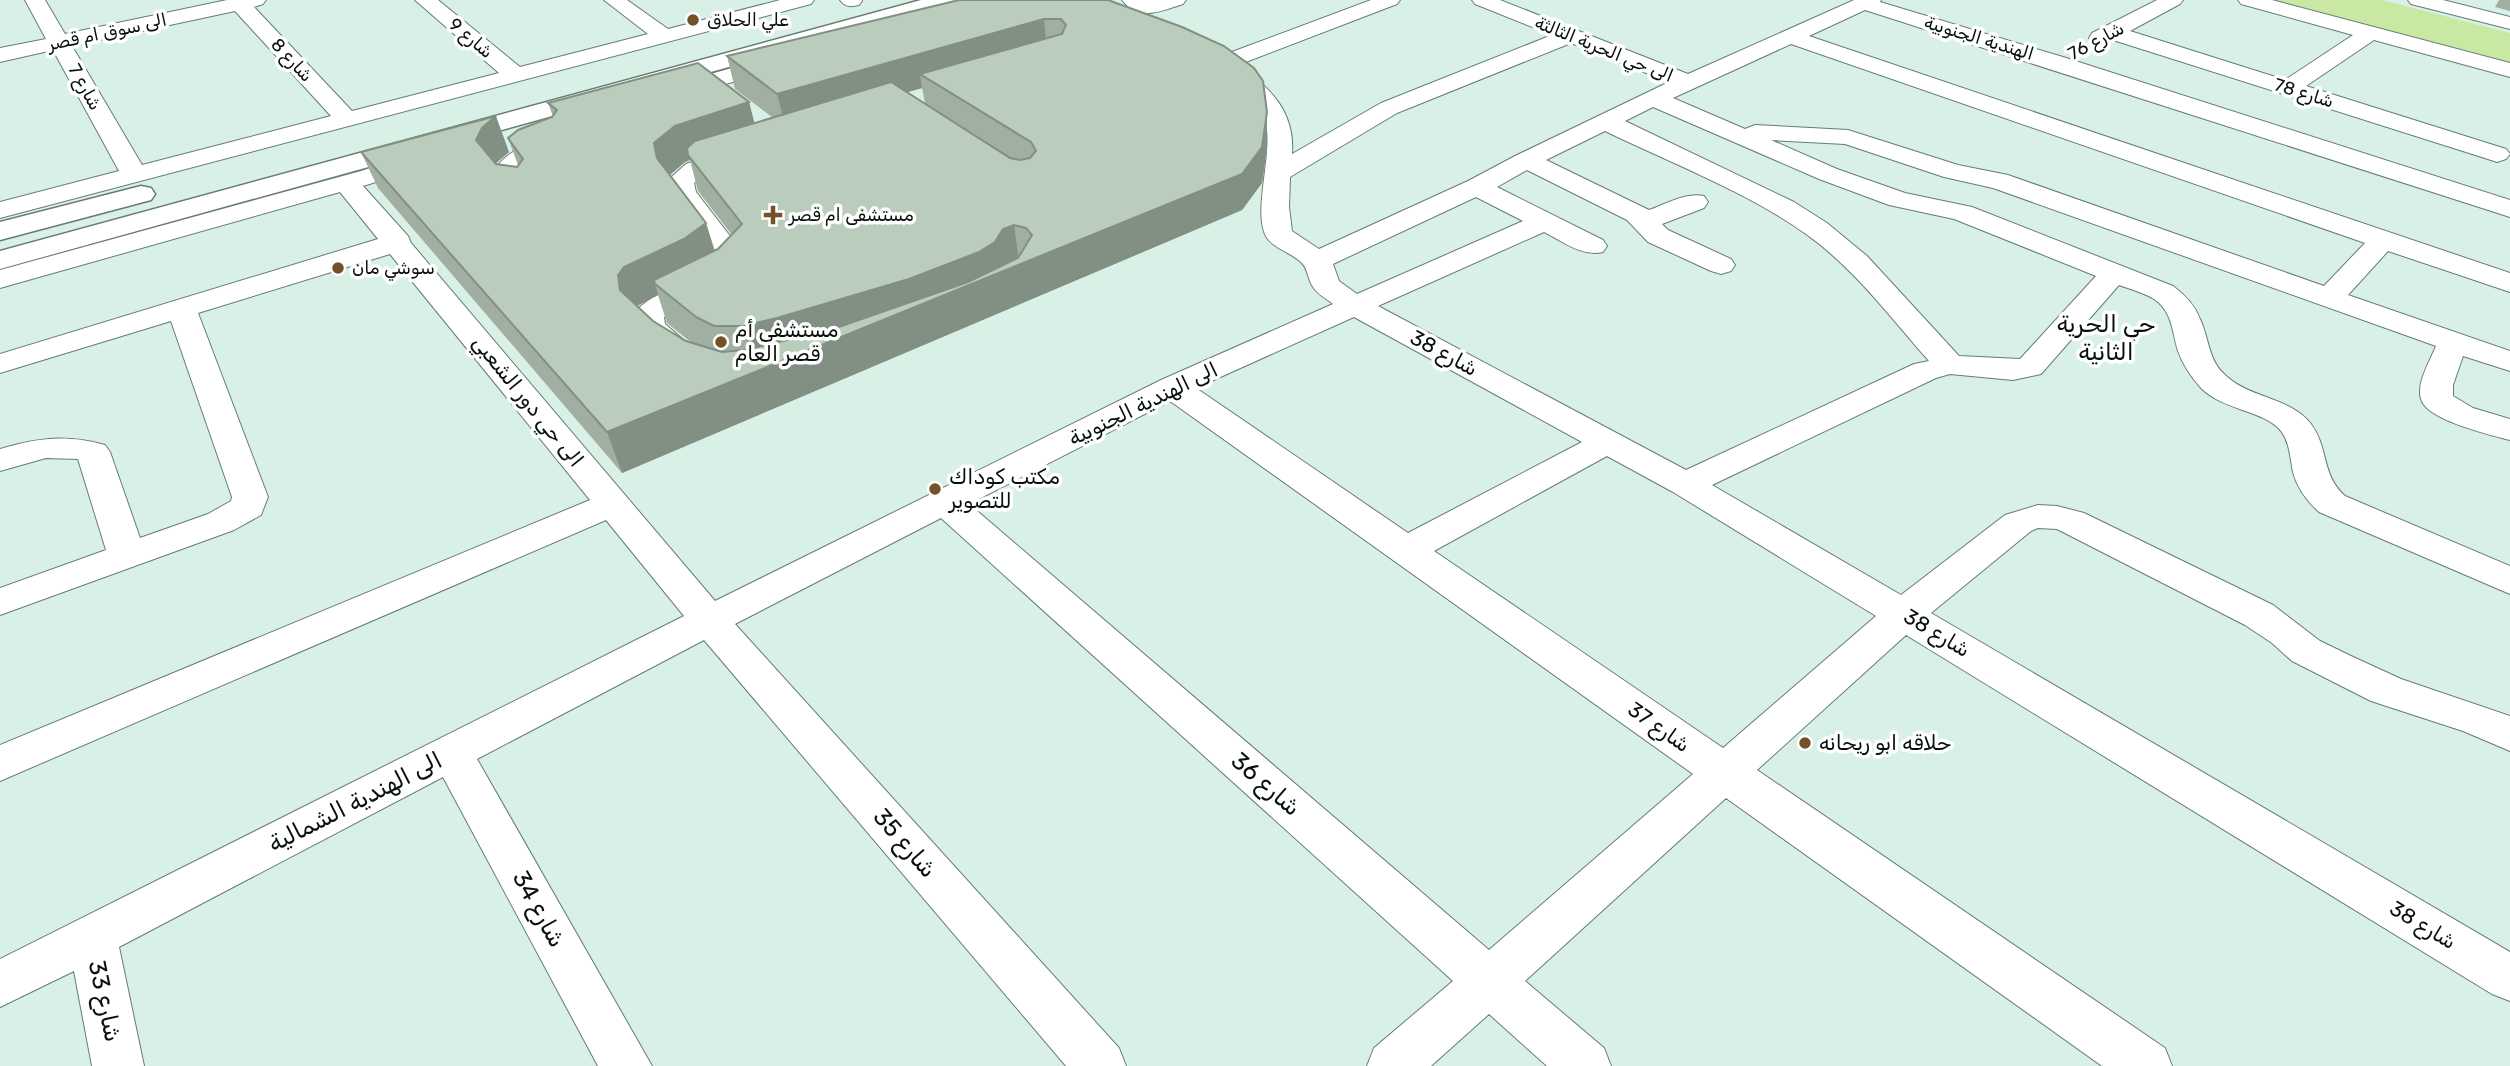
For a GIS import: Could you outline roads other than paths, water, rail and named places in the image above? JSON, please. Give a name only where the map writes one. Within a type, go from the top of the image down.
[{"type":"main road","points":[[0,231],[447,112],[841,2]]},
{"type":"main road","points":[[0,260],[204,213],[953,4]]},
{"type":"street","name":"شارع 7","points":[[35,0],[134,174]]},
{"type":"street","name":"شارع 9","points":[[425,0],[516,75]]},
{"type":"street","points":[[614,0],[664,37]]},
{"type":"street","points":[[0,210],[804,0]]},
{"type":"street","points":[[1132,0],[1147,9],[1175,0]]},
{"type":"street","points":[[1390,0],[1210,60],[1253,83],[1275,109],[1281,131],[1274,211],[1279,235],[1317,260],[1477,187],[1653,98],[1867,2]]},
{"type":"street","name":"الى حي الحرية الثالثة","points":[[1482,0],[1688,82]]},
{"type":"street","name":"شارع 76","points":[[2055,62],[2173,0]]},
{"type":"street","points":[[2248,0],[2510,70]]},
{"type":"street","points":[[2418,0],[2458,4],[2510,23]]},
{"type":"street","name":"الى سوق ام قصر","points":[[0,55],[244,1]]},
{"type":"street","name":"شارع 8","points":[[244,1],[347,120]]},
{"type":"street","name":"الهندية الجنوبية","points":[[1867,2],[2510,209]]},
{"type":"street","points":[[0,279],[204,213],[346,183],[555,116],[707,82],[953,4]]},
{"type":"street","name":"شارع 78","points":[[2112,32],[2288,88],[2504,147]]},
{"type":"street","points":[[2288,88],[2370,33]]},
{"type":"street","points":[[1278,173],[1389,108],[1570,36]]},
{"type":"street","points":[[1789,36],[2510,283]]},
{"type":"street","points":[[707,82],[729,99]]},
{"type":"street","points":[[1653,98],[1828,174],[1898,199],[1962,213],[2163,292],[2174,299],[2184,311],[2202,369],[2224,392],[2290,421],[2304,440],[2313,485],[2320,496],[2332,504],[2510,581]]},
{"type":"street","points":[[521,195],[505,174],[508,166],[517,158],[570,139],[570,132],[555,116]]},
{"type":"street","points":[[1605,121],[1785,208],[1817,229],[1857,262],[1950,365]]},
{"type":"street","points":[[1729,131],[1833,135],[1864,141],[1953,172],[2000,181],[2510,362]]},
{"type":"street","points":[[705,371],[650,327],[648,321],[649,314],[666,302],[722,277],[736,262],[684,193],[680,181],[695,169],[769,144]]},
{"type":"street","points":[[2457,192],[2504,147]]},
{"type":"street","points":[[1526,160],[1637,214],[1658,236],[1721,265]]},
{"type":"street","name":"الى حي دور الشعبي","points":[[346,183],[398,242],[709,620]]},
{"type":"street","points":[[1477,187],[1593,246]]},
{"type":"street","points":[[1645,221],[1695,202]]},
{"type":"street","name":"الى الهندية الجنوبية","points":[[709,620],[1172,387],[1543,222]]},
{"type":"street","points":[[2329,298],[2384,240]]},
{"type":"street","points":[[0,364],[398,242]]},
{"type":"street","name":"شارع 38","points":[[1317,260],[1326,285],[1354,305],[1685,484],[2510,978]]},
{"type":"street","points":[[2174,299],[2223,260]]},
{"type":"street","points":[[1685,484],[1925,371],[1950,365],[2014,370],[2030,367],[2115,273]]},
{"type":"street","points":[[0,602],[221,522],[248,507],[250,497],[183,309]]},
{"type":"street","points":[[2453,342],[2437,385],[2437,400],[2461,415],[2510,430]]},
{"type":"street","name":"شارع 37","points":[[1172,387],[2146,1066]]},
{"type":"street","points":[[1406,550],[1608,442]]},
{"type":"street","points":[[0,460],[61,445],[74,445],[93,452],[127,556]]},
{"type":"street","name":"شارع 36","points":[[946,503],[1585,1066]]},
{"type":"street","points":[[0,764],[612,504]]},
{"type":"street","points":[[1394,1066],[1904,614],[2018,523],[2032,515],[2048,515],[2071,521],[2259,615],[2286,633],[2306,651],[2386,690],[2478,720],[2510,735]]},
{"type":"street","name":"الى الهندية الشمالية","points":[[0,984],[709,620]]},
{"type":"street","name":"شارع 35","points":[[709,620],[1100,1066]]},
{"type":"street","name":"شارع 34","points":[[451,752],[626,1066]]},
{"type":"street","name":"شارع 33","points":[[92,937],[118,1066]]},
{"type":"place","name":"علي الحلاق","points":[[693,20]]},
{"type":"place","name":"مستشفى ام قصر","points":[[773,215]]},
{"type":"place","name":"سوشي مان","points":[[338,268]]},
{"type":"place","name":"مستشفى أم قصر العام","points":[[721,342]]},
{"type":"place","name":"مكتب كوداك للتصوير","points":[[935,489]]},
{"type":"place","name":"حلاقه ابو ريحانه","points":[[1805,743]]},
{"type":"district","name":"حي الحرية الثانية","points":[[2106,338]]}]
